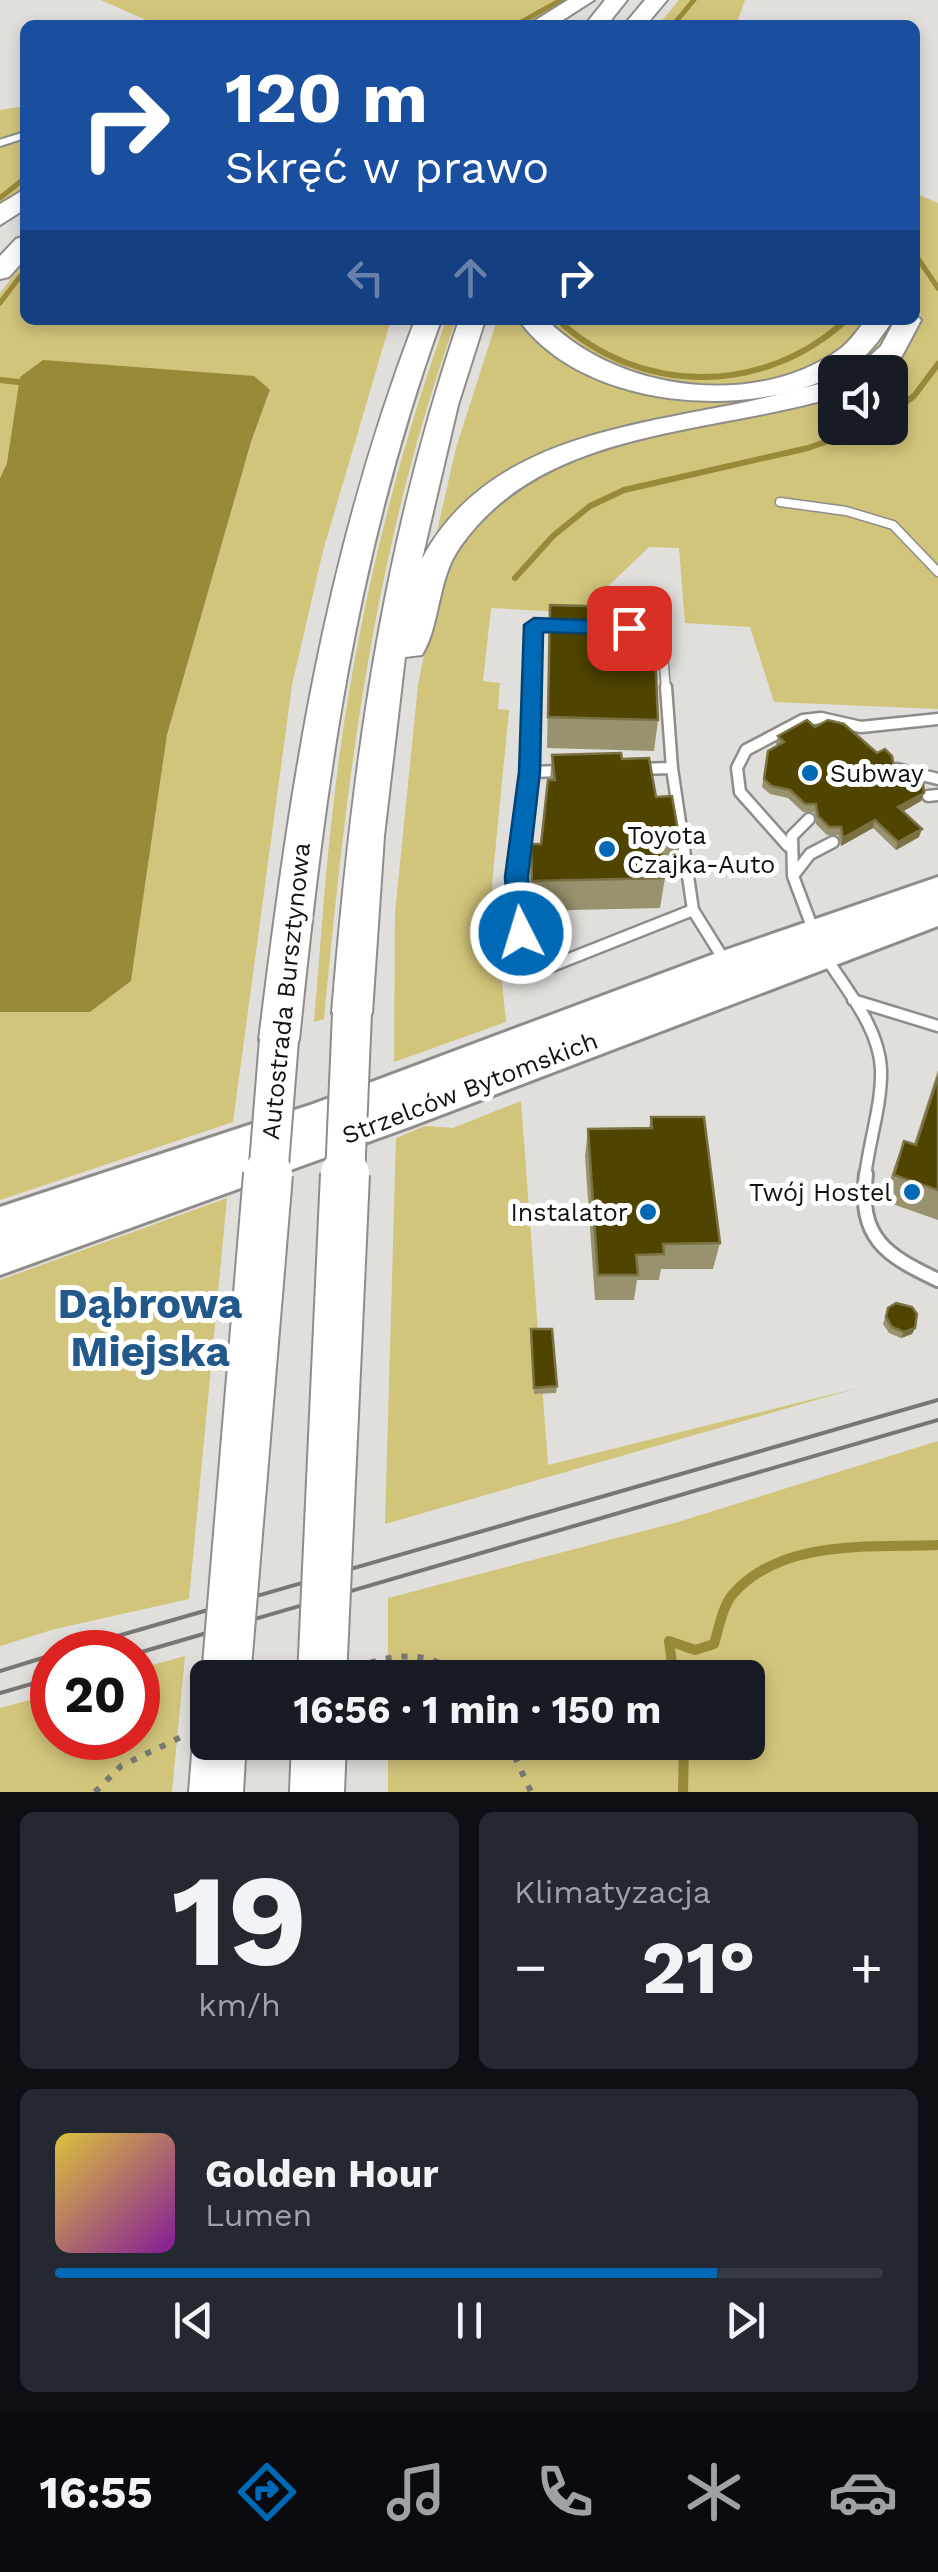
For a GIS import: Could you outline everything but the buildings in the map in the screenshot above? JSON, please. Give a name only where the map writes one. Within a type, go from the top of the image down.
[{"type":"highway","points":[[548,20],[583,0]]},
{"type":"highway","points":[[600,20],[616,0]]},
{"type":"highway","points":[[640,20],[656,0]]},
{"type":"highway","points":[[0,217],[20,200]]},
{"type":"highway","points":[[0,239],[20,222]]},
{"type":"highway","points":[[0,271],[20,249]]},
{"type":"highway","points":[[388,434],[400,325]]},
{"type":"highway","name":"Autostrada Bursztynowa","points":[[227,1660],[279,1040],[311,770],[332,648],[388,434],[426,325]]},
{"type":"highway","points":[[334,1660],[352,1013],[378,728],[388,640],[410,524],[440,410],[470,325]]},
{"type":"highway","points":[[537,325],[561,349],[603,371],[670,389],[734,392],[783,385],[826,371],[871,338],[878,325]]},
{"type":"highway","points":[[886,355],[905,325]]},
{"type":"highway","points":[[378,728],[404,672],[428,576],[436,560],[457,526],[501,487],[556,457],[602,441],[818,393]]},
{"type":"highway","points":[[216,1792],[219,1760]]},
{"type":"highway","points":[[317,1792],[318,1760]]},
{"type":"main road","name":"Strzelców Bytomskich","points":[[0,1256],[400,1115],[938,890]]},
{"type":"main road","name":"Strzelców Bytomskich","points":[[0,1224],[318,1118],[726,964],[938,913]]},
{"type":"lane","points":[[780,502],[846,510],[892,525],[938,572]]},
{"type":"lane","points":[[570,626],[534,625],[530,772],[516,877],[523,962],[544,969],[694,910]]},
{"type":"lane","points":[[624,628],[661,629],[672,768],[694,910],[726,964]]},
{"type":"lane","points":[[788,846],[740,792],[736,768],[746,750],[803,720],[821,718],[861,727],[938,719]]},
{"type":"lane","points":[[619,769],[672,768]]},
{"type":"lane","points":[[897,769],[938,779]]},
{"type":"lane","points":[[530,772],[565,770]]},
{"type":"lane","points":[[809,819],[795,828],[788,846],[792,876],[819,943],[878,1048],[882,1072],[863,1202],[875,1240],[901,1262],[938,1280]]},
{"type":"lane","points":[[792,876],[810,854],[833,842]]},
{"type":"lane","points":[[853,1000],[938,1026]]},
{"type":"path","points":[[373,1660],[392,1653],[435,1660]]},
{"type":"path","points":[[95,1792],[121,1766],[161,1745]]},
{"type":"path","points":[[516,1760],[531,1792]]},
{"type":"shaded area","points":[[101,0],[575,0],[537,20],[146,20]]},
{"type":"shaded area","points":[[679,0],[745,0],[738,20],[662,20]]},
{"type":"shaded area","points":[[20,107],[20,192],[0,207],[0,110]]},
{"type":"shaded area","points":[[920,195],[938,203],[938,709],[774,702],[750,627],[685,623],[679,548],[649,547],[580,613],[491,608],[483,681],[500,683],[498,709],[509,710],[492,884],[506,1022],[394,1062],[395,913],[418,685],[438,588],[461,543],[495,505],[559,464],[639,439],[818,402],[818,445],[908,445],[908,355],[900,355],[920,320]]},
{"type":"shaded area","points":[[20,267],[20,325],[390,325],[323,551],[292,685],[233,1122],[0,1200],[0,1012],[90,1012],[131,981],[167,735],[251,442],[270,391],[7,463],[0,478],[0,293]]},
{"type":"shaded area","points":[[444,325],[454,325],[427,407],[384,579],[354,752],[324,1019],[314,1022],[332,817],[349,690],[374,565]]},
{"type":"shaded area","points":[[495,325],[529,325],[624,384],[767,393],[818,362],[818,386],[803,391],[575,441],[439,538],[436,536],[456,448]]},
{"type":"shaded area","points":[[549,325],[862,325],[842,347],[829,355],[818,355],[818,362],[810,367],[772,379],[731,384],[689,384],[648,378],[578,350]]},
{"type":"shaded area","points":[[881,325],[895,325],[874,355],[831,355]]},
{"type":"shaded area","points":[[43,360],[254,376],[270,390],[251,442],[167,735],[131,981],[90,1012],[0,1012],[0,478],[7,463],[20,377]]},
{"type":"shaded area","points":[[521,1101],[548,1465],[861,1387],[385,1524],[396,1138],[425,1126],[453,1128]]},
{"type":"shaded area","points":[[227,1198],[189,1599],[52,1630],[30,1630],[30,1637],[0,1646],[0,1280]]},
{"type":"shaded area","points":[[938,1441],[938,1792],[388,1792],[388,1760],[765,1760],[765,1660],[388,1660],[388,1598],[678,1522]]},
{"type":"shaded area","points":[[185,1656],[172,1792],[0,1792],[0,1708],[30,1700],[30,1760],[160,1760],[160,1663]]},
{"type":"waterway","points":[[525,20],[561,0]]},
{"type":"waterway","points":[[677,20],[694,0]]},
{"type":"waterway","points":[[0,198],[20,182]]},
{"type":"waterway","points":[[920,261],[938,288]]},
{"type":"waterway","points":[[0,303],[20,277]]},
{"type":"waterway","points":[[565,325],[591,345],[626,363],[702,377],[778,363],[813,345],[839,325]]},
{"type":"waterway","points":[[908,400],[938,364]]},
{"type":"waterway","points":[[0,380],[19,382]]},
{"type":"waterway","points":[[515,578],[553,536],[590,506],[624,490],[818,444]]},
{"type":"waterway","points":[[672,1660],[669,1641],[695,1650],[714,1644],[729,1599],[753,1576],[776,1563],[829,1550],[938,1545]]},
{"type":"waterway","points":[[683,1792],[684,1760]]},
{"type":"tram line","points":[[138,1630],[938,1400]]},
{"type":"tram line","points":[[160,1647],[938,1420]]},
{"type":"tram line","points":[[0,1671],[30,1662]]},
{"type":"tram line","points":[[0,1693],[30,1684]]},
{"type":"place","name":"Subway","points":[[810,773]]},
{"type":"place","name":"Toyota Czajka-Auto","points":[[607,849]]},
{"type":"place","name":"Twój Hostel","points":[[912,1192]]},
{"type":"place","name":"Instalator","points":[[648,1212]]},
{"type":"district","name":"Dąbrowa Miejska","points":[[150,1327]]},
{"type":"route","points":[[521,933],[516,877],[530,772],[534,625],[629,628]]}]
